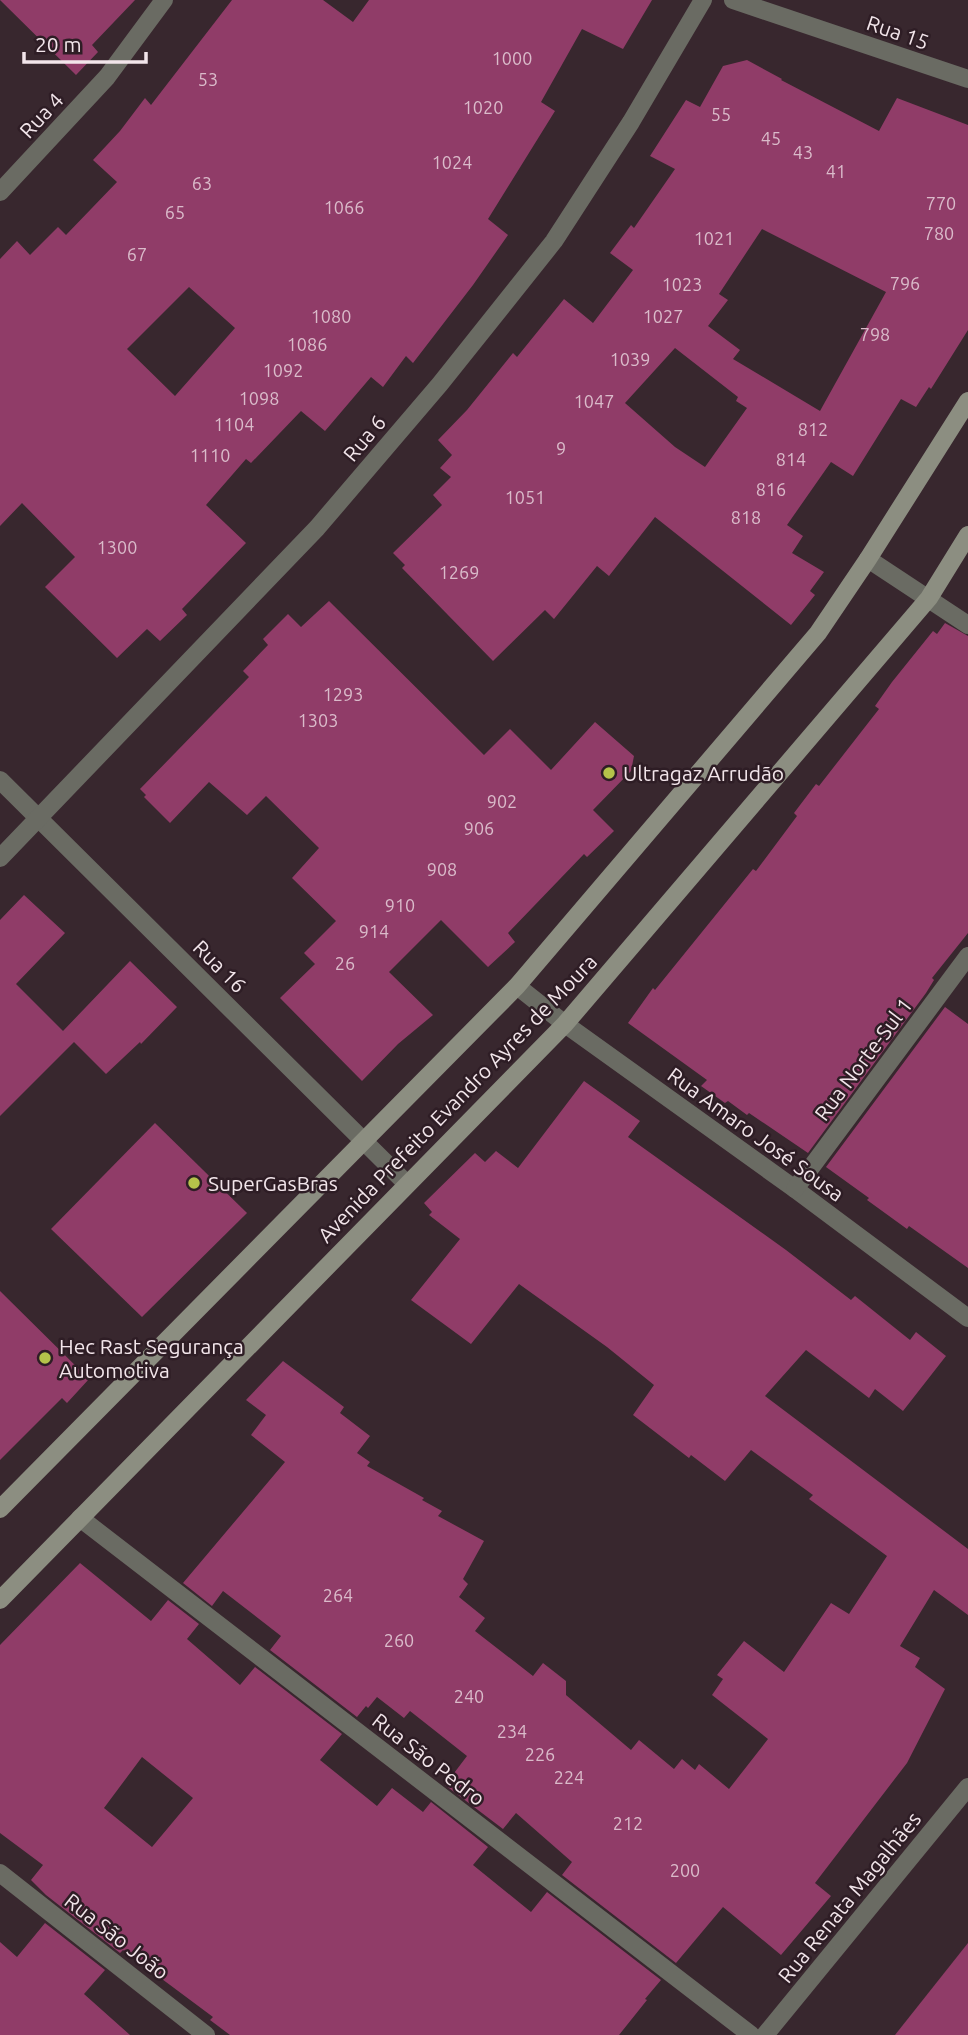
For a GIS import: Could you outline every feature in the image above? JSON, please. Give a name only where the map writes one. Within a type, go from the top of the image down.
[{"type":"street","name":"Rua 4","points":[[0,192],[107,77],[164,0]]},
{"type":"street","name":"Rua 6","points":[[0,858],[317,528],[440,384],[554,241],[631,122],[703,0]]},
{"type":"street","name":"Rua 15","points":[[733,0],[968,79]]},
{"type":"street","name":"Avenida Prefeito Evandro Ayres de Moura","points":[[0,1509],[517,986],[818,633],[968,401]]},
{"type":"street","name":"Avenida Prefeito Evandro Ayres de Moura","points":[[0,1600],[565,1024],[929,598],[968,535]]},
{"type":"street","points":[[868,559],[968,625]]},
{"type":"street","name":"Rua 16","points":[[0,780],[407,1184]]},
{"type":"street","name":"Rua Norte-Sul 1","points":[[795,1189],[968,956]]},
{"type":"street","name":"Rua Amaro José Sousa","points":[[517,986],[565,1024],[795,1189],[968,1318]]},
{"type":"street","name":"Rua São Pedro","points":[[80,1518],[751,2035]]},
{"type":"street","name":"Rua Renata Magalhães","points":[[765,2035],[968,1787]]},
{"type":"street","name":"Rua São João","points":[[0,1872],[206,2035]]},
{"type":"building","points":[[0,0],[135,0],[92,45],[98,52],[76,75]]},
{"type":"building","points":[[232,0],[323,0],[353,22],[369,0],[652,0],[623,49],[582,29],[541,102],[555,111],[488,219],[508,235],[413,363],[406,356],[383,387],[371,377],[325,431],[301,411],[251,463],[246,459],[206,505],[246,543],[182,609],[187,615],[160,641],[147,629],[117,658],[45,587],[75,557],[22,503],[0,526],[0,259],[17,241],[30,255],[58,227],[66,235],[117,182],[93,160],[145,98],[151,105]],"holes":[[[189,287],[235,328],[175,396],[127,349]]]},
{"type":"building","points":[[747,60],[879,131],[897,98],[968,125],[968,330],[931,389],[929,387],[916,407],[901,399],[853,476],[831,462],[787,525],[803,536],[792,553],[824,572],[810,591],[815,595],[791,625],[655,517],[609,576],[597,566],[554,619],[545,610],[493,661],[402,568],[405,565],[393,553],[442,505],[433,495],[451,477],[440,468],[452,455],[438,440],[467,410],[513,353],[517,357],[564,299],[593,323],[633,270],[610,253],[631,225],[634,228],[675,169],[650,156],[686,100],[700,107],[723,66]],"holes":[[[762,229],[886,292],[820,411],[733,359],[740,350],[708,326],[728,300],[719,294]],[[675,348],[738,397],[736,401],[747,408],[705,467],[675,447],[625,403]]]},
{"type":"building","points":[[329,601],[484,755],[510,729],[551,770],[595,722],[634,756],[631,771],[593,810],[614,831],[587,857],[584,854],[508,933],[515,942],[488,967],[441,920],[389,972],[433,1015],[398,1044],[362,1081],[280,998],[315,964],[304,953],[336,921],[292,878],[319,848],[266,796],[247,815],[209,782],[170,823],[144,797],[146,795],[140,789],[249,677],[243,671],[268,645],[263,639],[288,614],[301,627]]},
{"type":"building","points":[[945,623],[968,636],[968,933],[932,978],[934,980],[926,993],[808,1153],[749,1113],[747,1115],[728,1101],[725,1103],[701,1086],[707,1080],[628,1023],[653,988],[655,990],[753,869],[756,871],[797,816],[794,813],[816,784],[819,786],[879,709],[875,706],[892,682],[933,631],[937,634]]},
{"type":"building","points":[[24,895],[65,933],[16,984],[63,1031],[130,961],[177,1007],[141,1044],[140,1042],[106,1074],[74,1042],[0,1116],[0,920]]},
{"type":"building","points":[[945,1007],[968,1024],[968,1268],[909,1226],[907,1229],[826,1167]]},
{"type":"building","points":[[584,1081],[640,1121],[628,1137],[851,1300],[855,1296],[910,1340],[916,1332],[946,1356],[903,1411],[875,1389],[869,1398],[806,1350],[765,1396],[968,1549],[968,1615],[934,1590],[900,1646],[920,1658],[915,1667],[945,1689],[907,1763],[815,1883],[831,1896],[781,1955],[723,1907],[676,1963],[562,1875],[572,1862],[516,1813],[503,1829],[445,1785],[467,1756],[410,1711],[404,1718],[377,1697],[357,1717],[270,1650],[281,1636],[223,1591],[212,1606],[183,1583],[285,1462],[251,1435],[266,1415],[246,1400],[283,1361],[344,1407],[340,1413],[370,1436],[357,1453],[370,1462],[367,1466],[424,1498],[422,1500],[442,1511],[438,1516],[484,1541],[463,1579],[468,1584],[459,1597],[485,1618],[475,1631],[533,1676],[543,1663],[566,1681],[566,1695],[631,1750],[639,1740],[674,1769],[682,1759],[695,1770],[699,1764],[729,1789],[768,1739],[712,1695],[723,1679],[717,1675],[744,1641],[784,1672],[831,1603],[849,1614],[887,1556],[809,1499],[813,1495],[751,1450],[725,1481],[691,1455],[689,1458],[633,1415],[654,1385],[607,1347],[519,1284],[471,1344],[411,1300],[460,1239],[429,1215],[432,1212],[424,1203],[475,1153],[485,1162],[496,1151],[518,1168]]},
{"type":"building","points":[[155,1123],[247,1213],[142,1317],[51,1229]]},
{"type":"building","points":[[0,1291],[89,1379],[67,1403],[62,1398],[0,1460]]},
{"type":"building","points":[[80,1563],[151,1621],[168,1600],[199,1624],[187,1639],[240,1685],[255,1667],[342,1734],[320,1760],[377,1806],[392,1788],[423,1812],[431,1802],[488,1847],[473,1865],[531,1912],[547,1892],[661,1980],[619,2035],[230,2035],[210,2020],[213,2017],[123,1950],[120,1953],[46,1895],[31,1880],[43,1865],[0,1833],[0,1645]],"holes":[[[142,1757],[193,1798],[152,1847],[104,1808]]]},
{"type":"building","points":[[45,1923],[105,1970],[84,1994],[130,2035],[0,2035],[0,1942],[17,1957]]},
{"type":"building","points":[[968,1943],[968,2035],[895,2035]]},
{"type":"place","name":"Ultragaz Arrudão","points":[[609,773]]},
{"type":"place","name":"SuperGasBras","points":[[194,1183]]},
{"type":"place","name":"Hec Rast Segurança Automotiva","points":[[45,1358]]}]
